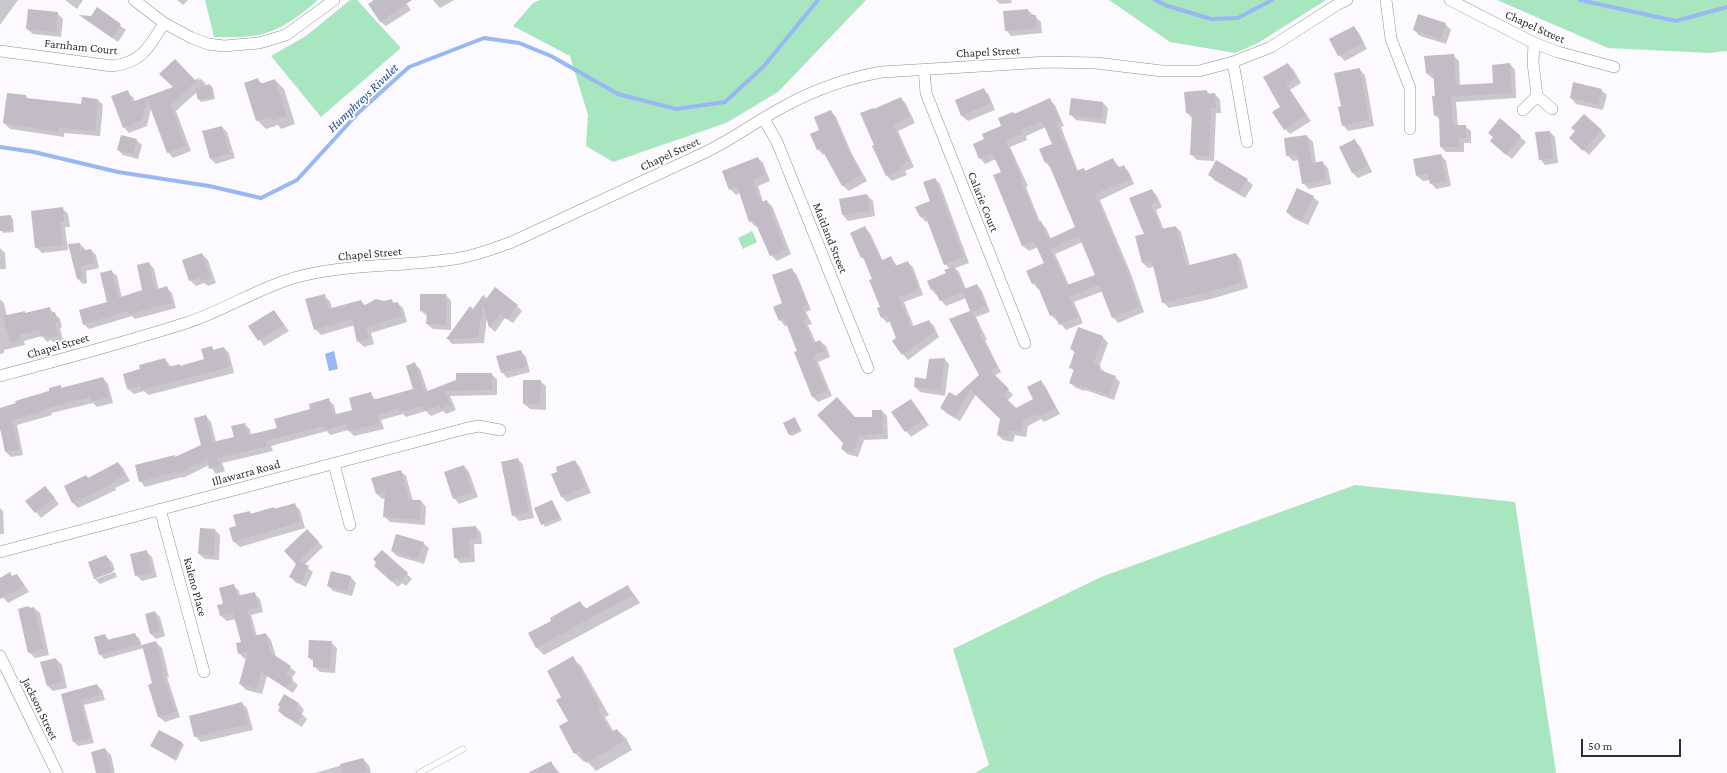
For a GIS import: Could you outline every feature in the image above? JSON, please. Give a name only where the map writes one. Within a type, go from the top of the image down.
[{"type":"street","points":[[134,0],[164,23],[192,38],[208,44],[224,46],[274,40],[294,31],[334,0]]},
{"type":"street","name":"Chapel Street","points":[[0,376],[190,321],[264,289],[300,276],[345,268],[462,258],[512,242],[728,141],[782,107],[808,94],[862,75],[924,69],[1064,62],[1096,63],[1162,70],[1199,71],[1233,62],[1271,46],[1338,4],[1347,0]]},
{"type":"street","points":[[1386,0],[1391,39],[1410,88],[1410,129]]},
{"type":"street","name":"Chapel Street","points":[[1450,0],[1534,43],[1558,52],[1614,67]]},
{"type":"street","name":"Farnham Court","points":[[0,51],[112,66],[124,64],[134,60],[149,48],[164,23]]},
{"type":"street","points":[[1534,43],[1533,63],[1537,96],[1552,109]]},
{"type":"street","points":[[1233,62],[1247,142]]},
{"type":"street","name":"Calarie Court","points":[[924,69],[926,93],[1025,343]]},
{"type":"street","points":[[1524,110],[1537,96]]},
{"type":"street","name":"Maitland Street","points":[[764,119],[777,142],[868,368]]},
{"type":"street","name":"Illawarra Road","points":[[0,552],[464,429],[479,426],[500,430]]},
{"type":"street","points":[[334,464],[350,525]]},
{"type":"street","name":"Kaleno Place","points":[[160,509],[204,672]]},
{"type":"street","name":"Jackson Street","points":[[0,656],[57,773]]},
{"type":"lane","points":[[419,773],[464,749]]},
{"type":"green space","points":[[205,0],[318,0],[295,18],[269,32],[246,37],[214,37]]},
{"type":"green space","points":[[350,0],[357,0],[401,48],[321,117],[271,56],[306,36]]},
{"type":"green space","points":[[540,0],[866,0],[778,92],[726,123],[613,162],[586,146],[588,115],[570,56],[513,26],[533,3]]},
{"type":"green space","points":[[1109,0],[1326,0],[1258,43],[1235,53],[1170,42]]},
{"type":"green space","points":[[1497,0],[1727,0],[1727,51],[1709,53],[1608,48]]},
{"type":"green space","points":[[752,231],[757,242],[743,249],[738,238]]},
{"type":"green space","points":[[1355,485],[1515,502],[1556,773],[975,773],[989,765],[953,649],[1101,577]]},
{"type":"water","points":[[334,351],[338,369],[329,371],[325,354]]},
{"type":"building","points":[[374,0],[412,0],[380,22],[368,4]]},
{"type":"building","points":[[97,7],[121,24],[112,38],[79,15],[91,16]]},
{"type":"building","points":[[28,9],[58,12],[56,32],[26,29]]},
{"type":"building","points":[[1028,9],[1029,16],[1036,15],[1037,28],[1005,31],[1003,11]]},
{"type":"building","points":[[1418,14],[1446,23],[1441,39],[1413,30]]},
{"type":"building","points":[[1354,26],[1363,43],[1338,56],[1329,39]]},
{"type":"building","points":[[1454,54],[1456,85],[1493,83],[1492,65],[1510,63],[1512,93],[1451,97],[1453,125],[1466,125],[1466,138],[1459,138],[1459,147],[1440,147],[1439,115],[1434,116],[1432,96],[1435,96],[1433,73],[1426,73],[1424,56]]},
{"type":"building","points":[[175,59],[195,80],[201,77],[171,105],[186,146],[167,153],[147,99],[141,121],[123,128],[111,96],[128,90],[132,102],[173,87],[159,74]]},
{"type":"building","points":[[1288,63],[1296,78],[1286,84],[1306,115],[1284,130],[1272,112],[1280,107],[1263,77]]},
{"type":"building","points":[[1360,68],[1369,120],[1342,126],[1338,107],[1341,106],[1334,73]]},
{"type":"building","points":[[258,78],[260,84],[275,79],[287,116],[272,121],[271,117],[256,121],[244,83]]},
{"type":"building","points":[[1573,82],[1602,89],[1598,105],[1570,98]]},
{"type":"building","points":[[210,84],[213,97],[198,100],[195,88]]},
{"type":"building","points":[[984,88],[990,104],[961,116],[955,100]]},
{"type":"building","points":[[1207,90],[1207,94],[1215,93],[1216,108],[1211,108],[1209,156],[1190,155],[1192,113],[1186,113],[1184,92]]},
{"type":"building","points":[[7,93],[26,95],[26,98],[81,104],[82,97],[98,99],[95,131],[59,128],[58,132],[3,123]]},
{"type":"building","points":[[901,97],[910,117],[893,125],[909,161],[900,166],[902,169],[886,176],[872,146],[874,145],[860,113],[873,108],[874,109]]},
{"type":"building","points":[[1050,98],[1060,121],[1056,122],[1076,171],[1084,168],[1085,171],[1113,158],[1117,168],[1124,165],[1130,179],[1095,194],[1126,268],[1139,307],[1112,318],[1099,285],[1069,297],[1078,317],[1059,325],[1055,314],[1050,316],[1036,282],[1032,284],[1026,271],[1044,263],[1034,241],[1022,246],[993,175],[1001,172],[992,153],[979,159],[973,144],[984,139],[982,134],[1001,126],[998,118],[1013,112],[1014,114]],"holes":[[[1042,121],[1052,144],[1039,149],[1045,163],[1048,162],[1075,227],[1049,239],[1041,221],[1038,222],[1006,141],[1022,134],[1021,130]],[[1079,236],[1095,275],[1067,285],[1050,249]]]},
{"type":"building","points":[[1071,98],[1103,102],[1101,119],[1069,115]]},
{"type":"building","points":[[831,110],[847,147],[862,175],[842,186],[821,148],[817,150],[810,134],[819,130],[814,117]]},
{"type":"building","points":[[1584,114],[1602,130],[1583,151],[1569,138],[1575,131],[1571,128]]},
{"type":"building","points":[[1500,118],[1521,136],[1506,155],[1490,141],[1493,137],[1488,133]]},
{"type":"building","points":[[222,126],[230,153],[210,159],[202,131]]},
{"type":"building","points":[[1550,131],[1553,158],[1539,160],[1535,132]]},
{"type":"building","points":[[121,135],[137,139],[133,154],[117,150]]},
{"type":"building","points":[[1307,135],[1312,163],[1323,161],[1326,179],[1302,184],[1297,154],[1286,156],[1284,138]]},
{"type":"building","points":[[1355,139],[1367,166],[1352,173],[1339,147]]},
{"type":"building","points":[[1441,154],[1446,181],[1430,184],[1428,174],[1416,176],[1413,159]]},
{"type":"building","points":[[758,157],[765,175],[753,180],[760,202],[767,200],[786,249],[770,256],[754,220],[749,222],[737,186],[729,190],[722,171]]},
{"type":"building","points":[[1216,160],[1248,179],[1239,193],[1208,175]]},
{"type":"building","points":[[935,178],[964,257],[944,265],[925,215],[920,217],[915,207],[930,201],[923,182]]},
{"type":"building","points":[[1297,188],[1314,196],[1302,220],[1286,212]]},
{"type":"building","points":[[1152,189],[1157,202],[1151,204],[1161,229],[1176,226],[1186,266],[1236,253],[1243,282],[1162,303],[1152,261],[1142,263],[1135,236],[1144,234],[1129,198]]},
{"type":"building","points":[[867,194],[870,211],[842,215],[839,199]]},
{"type":"building","points":[[63,207],[64,222],[60,222],[63,245],[35,248],[31,211]]},
{"type":"building","points":[[11,215],[12,230],[0,231],[0,216]]},
{"type":"building","points":[[865,226],[881,261],[891,256],[895,266],[908,261],[919,290],[899,297],[911,327],[929,320],[934,332],[902,355],[892,341],[896,338],[887,315],[881,318],[877,308],[880,307],[869,280],[872,279],[863,257],[861,258],[850,233]]},
{"type":"building","points":[[80,243],[80,251],[91,249],[95,263],[81,266],[82,278],[77,279],[68,244]]},
{"type":"building","points":[[202,253],[211,278],[201,281],[200,277],[189,281],[182,260]]},
{"type":"building","points":[[149,262],[155,290],[167,286],[172,303],[129,314],[128,311],[83,325],[79,310],[107,302],[100,273],[112,270],[118,298],[142,290],[137,265]]},
{"type":"building","points":[[954,266],[964,289],[977,284],[986,306],[972,312],[982,334],[980,335],[997,367],[990,370],[1009,389],[1003,395],[1016,408],[1033,399],[1027,387],[1041,380],[1056,408],[1038,417],[1036,414],[1023,421],[1021,432],[1010,430],[1008,437],[997,435],[1000,419],[970,390],[955,417],[940,408],[949,392],[956,396],[979,375],[949,319],[970,311],[963,292],[940,301],[934,289],[931,290],[927,281],[946,273],[944,270]]},
{"type":"building","points":[[792,268],[807,304],[802,307],[807,318],[803,320],[813,343],[820,340],[825,351],[813,356],[827,391],[812,397],[794,352],[797,351],[784,318],[779,321],[773,307],[782,303],[772,275]]},
{"type":"building","points":[[495,287],[518,305],[507,319],[500,313],[489,328],[483,304],[478,338],[446,339],[470,306],[473,309],[484,294],[483,303]]},
{"type":"building","points":[[325,294],[328,309],[361,300],[363,306],[376,299],[384,301],[392,299],[393,303],[398,302],[402,316],[366,327],[369,339],[357,342],[352,319],[314,330],[305,299]]},
{"type":"building","points":[[420,294],[446,294],[446,325],[426,324],[427,311],[420,311]]},
{"type":"building","points":[[50,307],[51,313],[55,312],[58,322],[55,323],[58,336],[48,338],[47,335],[41,337],[39,330],[19,335],[20,340],[10,343],[3,316]]},
{"type":"building","points":[[274,310],[284,325],[258,341],[248,326]]},
{"type":"building","points":[[1078,327],[1103,336],[1093,364],[1101,366],[1099,370],[1116,376],[1109,395],[1080,385],[1080,387],[1069,383],[1074,369],[1069,368],[1075,351],[1070,349]]},
{"type":"building","points":[[212,346],[213,350],[224,347],[230,367],[141,390],[140,386],[127,389],[123,374],[140,369],[139,365],[165,358],[168,367],[180,364],[180,366],[204,359],[201,349]]},
{"type":"building","points":[[521,350],[526,367],[501,373],[496,356]]},
{"type":"building","points":[[945,358],[940,391],[914,387],[915,377],[926,379],[929,359]]},
{"type":"building","points":[[415,362],[425,392],[456,380],[456,373],[492,373],[492,390],[445,391],[451,405],[440,409],[439,405],[425,411],[423,406],[400,412],[399,408],[377,415],[379,424],[348,431],[346,424],[324,430],[323,426],[266,441],[268,446],[218,458],[220,466],[209,469],[207,459],[177,474],[176,472],[139,482],[135,465],[175,455],[175,457],[201,445],[194,418],[206,415],[213,442],[234,437],[231,426],[245,423],[248,435],[277,428],[274,419],[310,409],[309,404],[329,398],[333,415],[352,410],[349,398],[371,392],[373,400],[413,389],[406,366]]},
{"type":"building","points":[[103,377],[109,397],[91,402],[90,397],[47,408],[47,410],[12,420],[19,450],[5,452],[0,428],[0,408],[16,403],[15,401],[49,391],[49,388],[61,385],[61,388]]},
{"type":"building","points":[[523,380],[541,380],[540,404],[523,404]]},
{"type":"building","points":[[837,397],[855,417],[872,417],[872,410],[882,410],[883,434],[859,435],[853,453],[841,449],[843,443],[817,415]]},
{"type":"building","points":[[911,399],[925,419],[905,432],[891,412]]},
{"type":"building","points":[[795,417],[800,429],[789,435],[783,423]]},
{"type":"building","points":[[518,458],[529,512],[512,516],[501,462]]},
{"type":"building","points":[[575,460],[586,487],[561,497],[551,474],[557,472],[556,467]]},
{"type":"building","points":[[118,462],[125,475],[111,483],[112,484],[72,503],[64,486],[86,475],[88,478]]},
{"type":"building","points":[[464,465],[473,492],[453,499],[444,472]]},
{"type":"building","points":[[401,470],[409,500],[421,500],[420,520],[383,517],[385,492],[376,494],[371,478]]},
{"type":"building","points":[[45,486],[55,498],[35,513],[25,501]]},
{"type":"building","points":[[552,500],[560,517],[541,525],[534,508]]},
{"type":"building","points":[[295,503],[300,522],[233,542],[229,528],[236,526],[233,515],[250,511],[250,514]]},
{"type":"building","points":[[476,526],[477,539],[469,539],[470,557],[454,558],[452,528]]},
{"type":"building","points":[[200,528],[215,529],[214,555],[198,554]]},
{"type":"building","points":[[307,529],[319,542],[299,561],[309,566],[301,583],[289,577],[296,564],[284,551]]},
{"type":"building","points":[[396,534],[424,542],[418,559],[391,551]]},
{"type":"building","points":[[147,550],[152,572],[135,576],[130,554]]},
{"type":"building","points":[[382,550],[408,573],[400,581],[396,578],[392,582],[374,566],[376,563],[373,559]]},
{"type":"building","points":[[106,555],[113,572],[94,579],[88,562]]},
{"type":"building","points":[[331,571],[351,576],[347,591],[327,586]]},
{"type":"building","points":[[10,572],[12,576],[17,574],[24,586],[0,599],[0,578]]},
{"type":"building","points":[[234,584],[237,596],[255,592],[258,607],[247,610],[254,636],[266,633],[271,653],[291,666],[286,674],[293,679],[287,688],[261,672],[257,689],[239,684],[248,651],[238,654],[236,643],[241,642],[233,613],[220,616],[217,605],[223,604],[219,588]]},
{"type":"building","points":[[628,585],[633,595],[536,648],[528,633],[551,621],[550,618],[580,601],[585,609]]},
{"type":"building","points":[[29,606],[30,608],[34,607],[44,649],[28,653],[18,609]]},
{"type":"building","points":[[155,611],[160,631],[150,634],[145,614]]},
{"type":"building","points":[[135,633],[139,644],[99,655],[94,637],[105,634],[107,640]]},
{"type":"building","points":[[309,640],[332,641],[330,668],[313,667],[313,658],[308,658]]},
{"type":"building","points":[[156,641],[164,671],[162,672],[176,712],[158,717],[148,685],[152,683],[142,645]]},
{"type":"building","points":[[573,656],[601,707],[598,709],[611,732],[617,729],[624,741],[586,763],[579,751],[574,754],[559,726],[568,721],[556,700],[561,697],[547,671]]},
{"type":"building","points":[[56,658],[62,682],[47,686],[40,662]]},
{"type":"building","points":[[97,684],[100,695],[80,700],[90,738],[73,742],[61,694]]},
{"type":"building","points":[[284,694],[299,703],[296,709],[302,713],[297,723],[278,711],[280,707],[278,705]]},
{"type":"building","points":[[242,702],[248,724],[194,737],[189,716]]},
{"type":"building","points":[[159,730],[182,742],[174,759],[150,746]]},
{"type":"building","points":[[105,748],[112,773],[96,773],[91,752]]},
{"type":"building","points":[[363,758],[367,771],[359,773],[342,773],[340,764]]},
{"type":"building","points":[[551,761],[557,773],[528,773]]},
{"type":"waterway","name":"Humphreys Rivulet","points":[[0,147],[34,152],[118,172],[209,186],[261,198],[297,180],[359,112],[409,67],[484,38],[519,43],[551,56],[618,94],[676,109],[725,102],[764,66],[818,0]]},
{"type":"waterway","name":"Humphreys Rivulet","points":[[1155,0],[1168,6],[1211,19],[1238,18],[1272,0]]},
{"type":"waterway","name":"Humphreys Rivulet","points":[[1580,0],[1676,21],[1727,7]]}]
